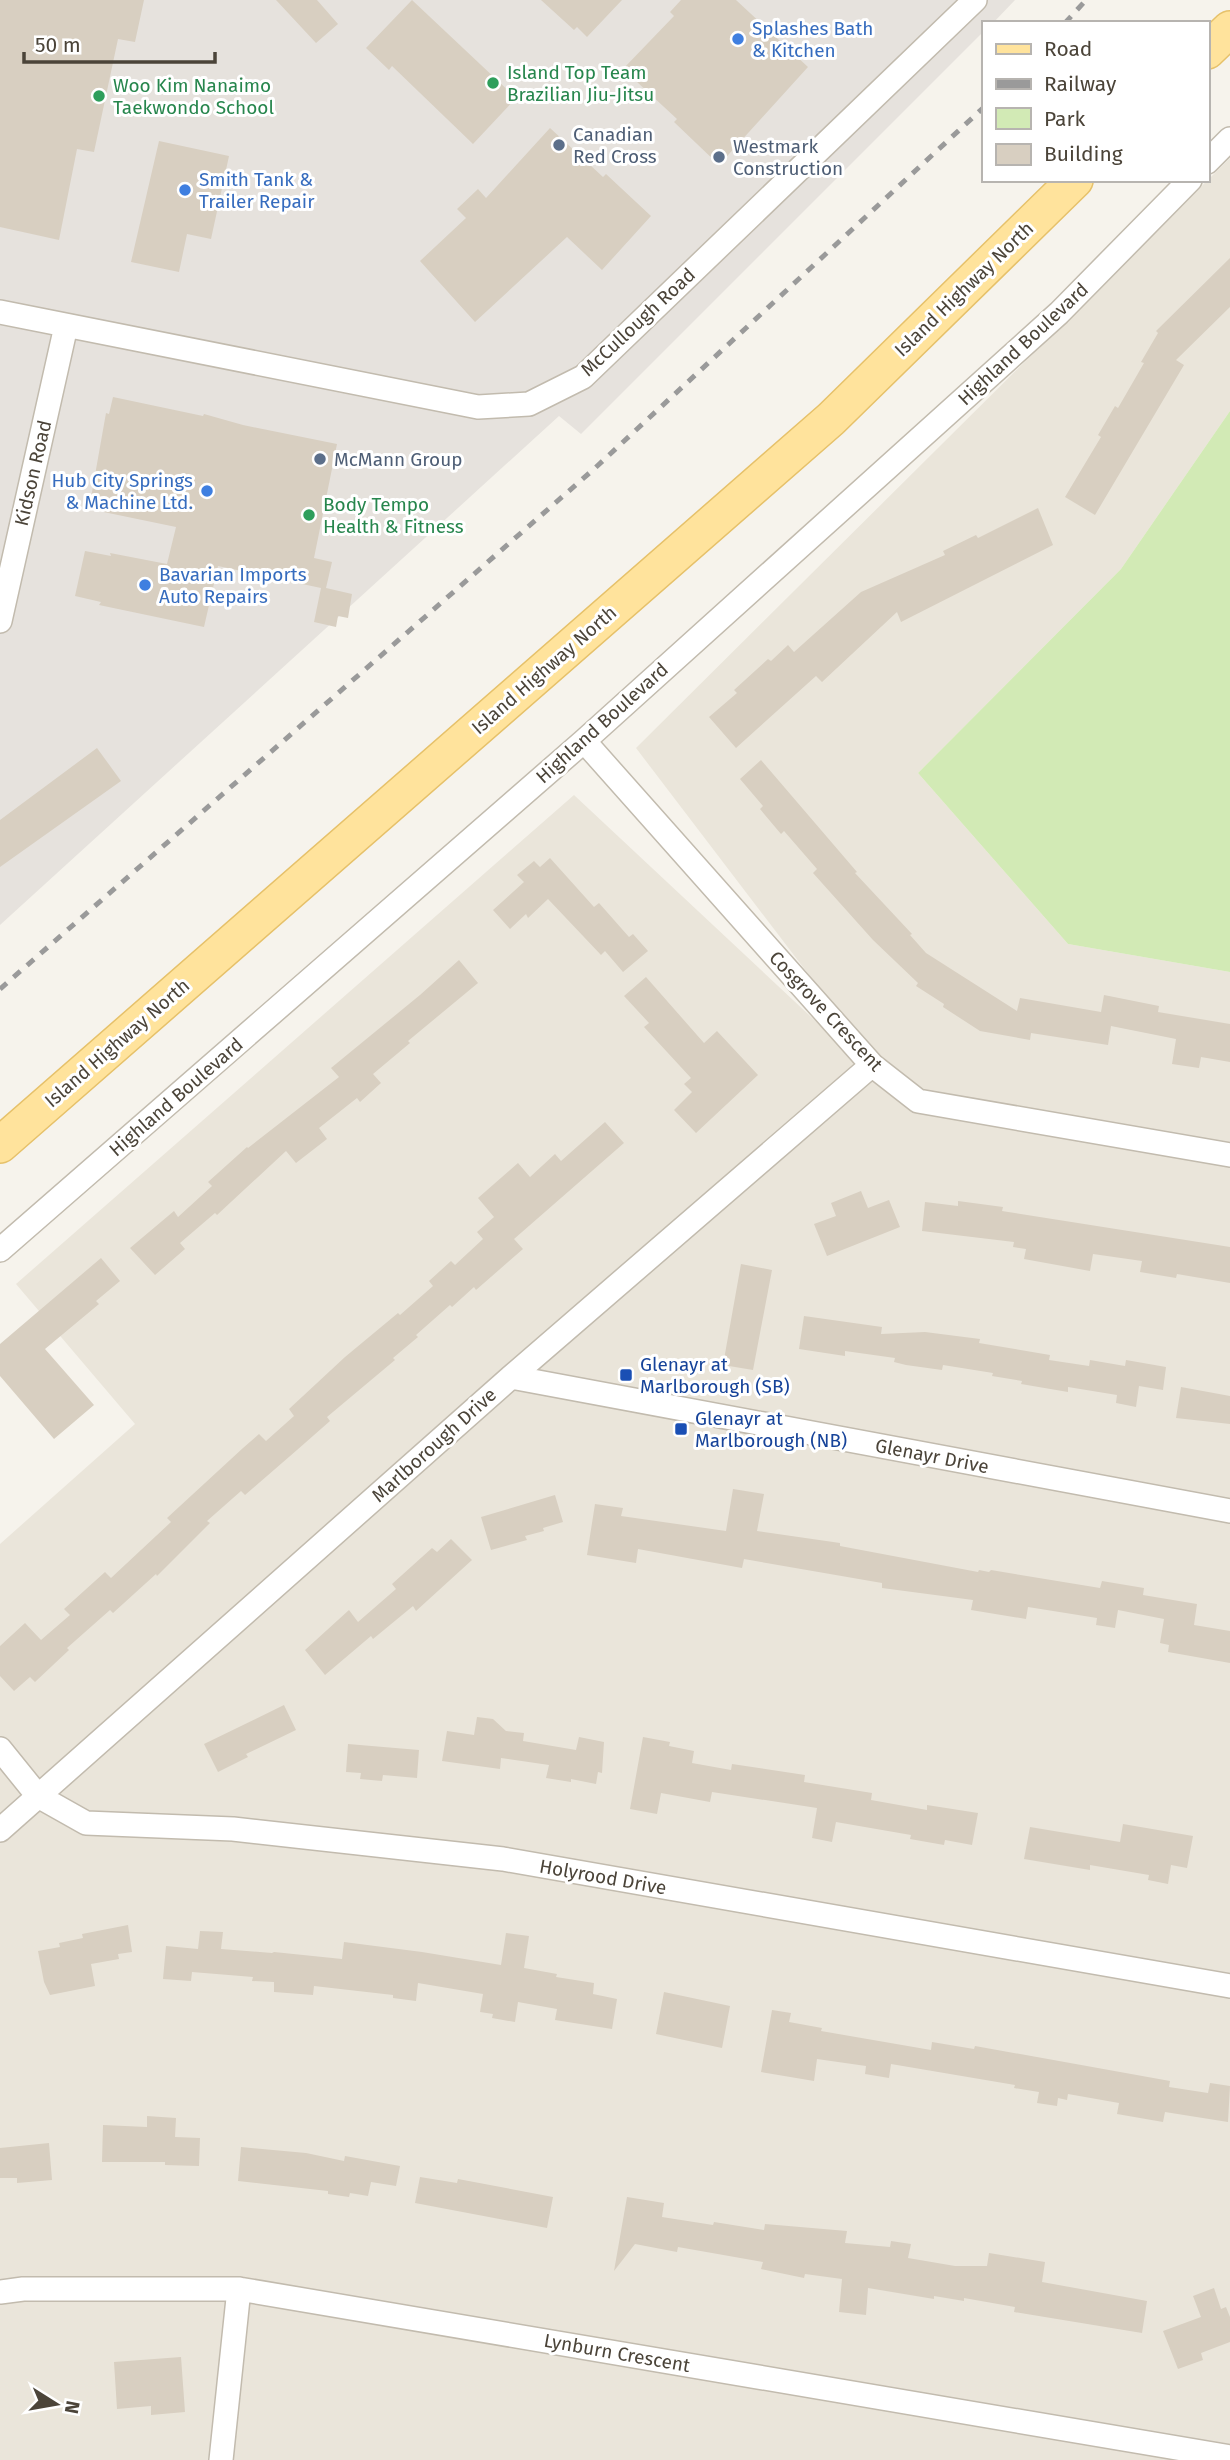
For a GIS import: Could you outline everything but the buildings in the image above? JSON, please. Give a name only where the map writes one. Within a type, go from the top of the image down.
[{"type":"main road","points":[[1209,49],[1230,29]]},
{"type":"main road","name":"Island Highway North","points":[[0,1145],[831,419],[1074,182]]},
{"type":"street","name":"McCullough Road","points":[[0,312],[478,407],[528,404],[583,377],[975,0]]},
{"type":"street","points":[[1209,160],[1230,139]]},
{"type":"street","name":"Highland Boulevard","points":[[0,1250],[584,741],[1059,313],[1187,182]]},
{"type":"street","name":"Kidson Road","points":[[0,621],[11,522],[66,326]]},
{"type":"street","name":"Cosgrove Crescent","points":[[584,741],[872,1065],[918,1101],[1230,1155]]},
{"type":"street","name":"Marlborough Drive","points":[[0,1830],[511,1377],[872,1065]]},
{"type":"street","name":"Glenayr Drive","points":[[511,1377],[1230,1511]]},
{"type":"street","name":"Holyrood Drive","points":[[0,1749],[38,1796],[86,1823],[233,1829],[503,1859],[1230,1986]]},
{"type":"street","points":[[221,2460],[239,2288]]},
{"type":"street","name":"Lynburn Crescent","points":[[0,2292],[23,2289],[239,2288],[1230,2457]]},
{"type":"shaded area","points":[[0,0],[1015,0],[995,21],[982,21],[982,33],[581,434],[559,416],[0,925]]},
{"type":"shaded area","points":[[1230,158],[1230,411],[1121,569],[918,773],[1068,944],[1230,972],[1230,1148],[917,1093],[873,1059],[636,748],[1206,182],[1209,182]]},
{"type":"shaded area","points":[[574,795],[871,1073],[915,1108],[1230,1162],[1230,2460],[0,2460],[0,1544],[135,1424],[16,1284]]},
{"type":"green space","points":[[1230,411],[1230,972],[1068,944],[918,773],[1121,569]]},
{"type":"railway","points":[[1067,21],[1086,0]]},
{"type":"railway","points":[[0,989],[594,469],[982,109]]},
{"type":"place","name":"Splashes Bath & Kitchen","points":[[738,39]]},
{"type":"place","name":"Island Top Team Brazilian Jiu-Jitsu","points":[[493,83]]},
{"type":"place","name":"Woo Kim Nanaimo Taekwondo School","points":[[99,96]]},
{"type":"place","name":"Canadian Red Cross","points":[[559,145]]},
{"type":"place","name":"Westmark Construction","points":[[719,157]]},
{"type":"place","name":"Smith Tank & Trailer Repair","points":[[185,190]]},
{"type":"place","name":"McMann Group","points":[[320,459]]},
{"type":"place","name":"Hub City Springs & Machine Ltd.","points":[[207,491]]},
{"type":"place","name":"Body Tempo Health & Fitness","points":[[309,515]]},
{"type":"place","name":"Bavarian Imports Auto Repairs","points":[[145,585]]},
{"type":"place","name":"Glenayr at Marlborough (SB)","points":[[626,1375]]},
{"type":"place","name":"Glenayr at Marlborough (NB)","points":[[681,1429]]}]
